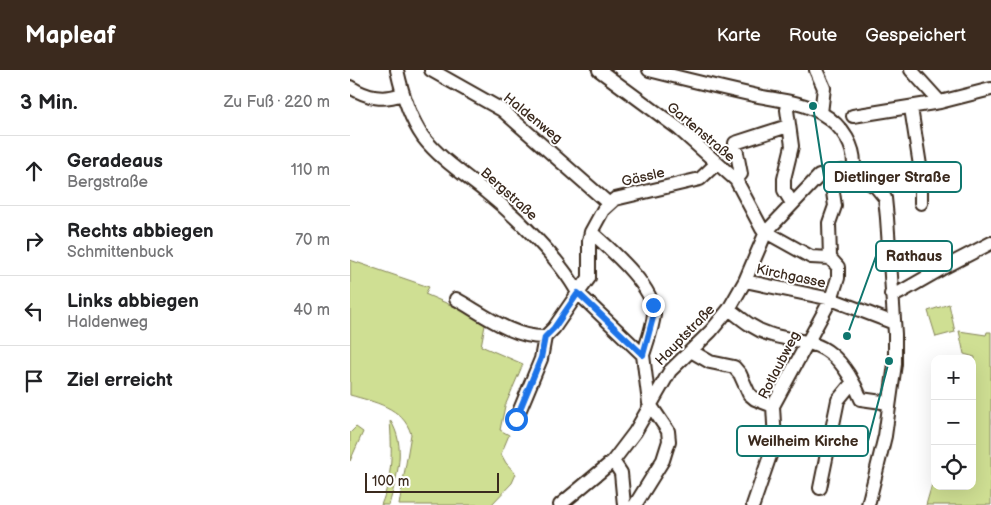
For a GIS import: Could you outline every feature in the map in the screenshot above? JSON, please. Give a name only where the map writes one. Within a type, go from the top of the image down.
[{"type":"street","name":"Bergstraße","points":[[397,70],[402,94],[414,122],[436,151],[490,195],[538,242],[570,276],[578,293],[643,355]]},
{"type":"street","name":"Haldenweg","points":[[431,70],[502,110],[608,203]]},
{"type":"street","name":"Gartenstraße","points":[[599,70],[678,129],[736,180],[762,229],[766,232]]},
{"type":"street","points":[[649,70],[788,102],[821,113],[847,137],[852,147],[855,163],[853,173]]},
{"type":"street","points":[[816,70],[824,88],[821,113]]},
{"type":"street","points":[[911,70],[940,102]]},
{"type":"street","points":[[350,87],[373,98],[389,99],[402,94]]},
{"type":"street","points":[[854,116],[876,111],[911,108],[991,89]]},
{"type":"street","points":[[788,102],[788,126],[792,146],[784,180],[784,190],[792,203]]},
{"type":"street","points":[[911,108],[921,172],[921,203]]},
{"type":"street","points":[[736,180],[741,174],[735,142],[788,126]]},
{"type":"street","name":"Gässle","points":[[578,293],[589,278],[589,241],[592,232],[608,203],[616,199],[700,179],[717,163]]},
{"type":"street","points":[[766,232],[811,257],[830,258],[829,224],[835,206],[830,172],[853,173],[876,187],[885,198],[895,364],[885,436],[868,505]]},
{"type":"street","name":"Hauptstraße","points":[[560,505],[613,461],[627,444],[649,403],[670,371],[730,310],[766,232],[819,176],[830,172]]},
{"type":"street","points":[[592,232],[627,266],[653,305],[654,314],[643,355],[649,403],[668,430],[669,441],[663,460],[636,505]]},
{"type":"street","points":[[891,294],[899,293],[941,268],[991,244]]},
{"type":"street","name":"Rotlaubweg","points":[[753,505],[775,441],[773,406],[831,299],[838,278],[838,267],[830,258]]},
{"type":"street","name":"Kirchgasse","points":[[745,281],[831,299],[894,323]]},
{"type":"street","points":[[516,419],[541,358],[545,337],[554,328],[578,293]]},
{"type":"street","points":[[456,299],[515,331],[533,337],[545,337]]},
{"type":"street","points":[[730,310],[747,324],[769,334],[807,342],[830,352],[840,363],[861,399],[889,403]]},
{"type":"street","points":[[691,351],[710,362],[734,367],[749,394],[755,399],[773,406]]},
{"type":"street","points":[[820,488],[838,400],[852,383]]},
{"type":"street","points":[[613,461],[620,473],[624,505]]},
{"type":"green space","points":[[350,260],[429,287],[425,294],[486,320],[481,346],[523,364],[505,406],[500,430],[509,435],[501,454],[516,474],[512,483],[491,505],[399,505],[411,434],[407,425],[395,412],[386,407],[350,395]]},
{"type":"green space","points":[[949,304],[955,332],[936,337],[928,311]]},
{"type":"green space","points":[[959,331],[986,335],[987,332],[991,332],[991,505],[926,505],[931,488],[931,490],[976,490],[976,355],[964,354]]},
{"type":"green space","points":[[390,420],[398,440],[399,461],[389,505],[381,505],[390,473]]},
{"type":"green space","points":[[356,427],[363,432],[350,461],[350,433]]},
{"type":"place","name":"Dietlinger Straße","points":[[813,106]]},
{"type":"place","name":"Rathaus","points":[[847,336]]},
{"type":"place","name":"Weilheim Kirche","points":[[889,361]]},
{"type":"route","points":[[516,419],[541,358],[545,337],[554,328],[578,293],[643,355],[651,330],[654,314],[653,305]]}]
